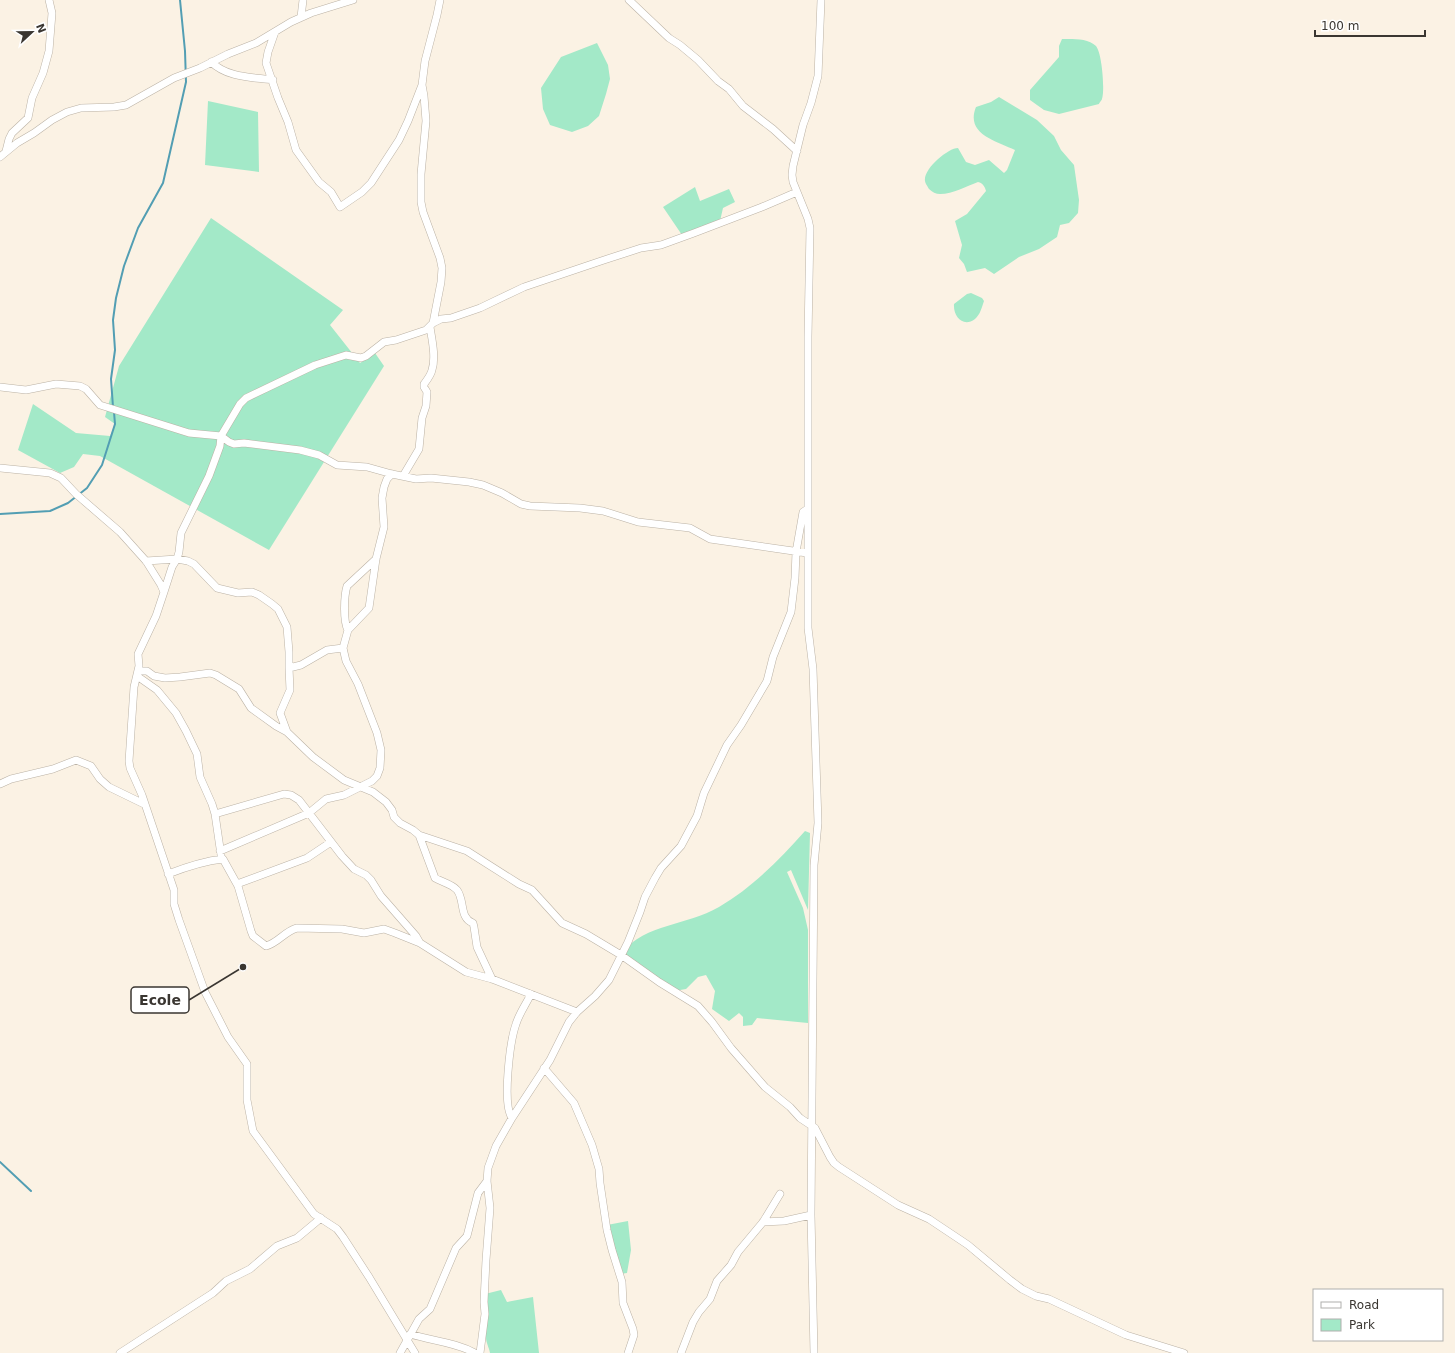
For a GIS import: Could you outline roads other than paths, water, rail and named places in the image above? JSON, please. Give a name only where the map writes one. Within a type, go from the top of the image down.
[{"type":"street","points":[[6,151],[12,133],[28,118],[32,98],[43,73],[49,51],[52,13],[49,0]]},
{"type":"street","points":[[301,18],[303,0]]},
{"type":"street","points":[[0,156],[16,143],[34,134],[52,120],[67,112],[81,108],[114,108],[126,105],[160,86],[228,54],[256,43],[311,13],[354,0]]},
{"type":"street","points":[[275,32],[266,58],[266,63],[288,122],[296,150],[319,182],[331,192],[340,207],[362,192],[371,183],[399,140],[422,85],[425,61],[440,0]]},
{"type":"street","points":[[629,0],[669,38],[698,60],[718,81],[730,89],[743,106],[773,129],[797,151]]},
{"type":"street","points":[[814,1353],[811,1215],[813,1126],[814,865],[818,823],[813,669],[808,628],[807,509],[810,228],[792,175],[797,151],[818,76],[821,0]]},
{"type":"street","points":[[211,62],[219,70],[243,77],[272,80]]},
{"type":"street","points":[[402,476],[419,449],[422,418],[427,391],[424,387],[432,370],[432,325],[441,282],[442,268],[440,258],[425,219],[422,202],[421,174],[426,121],[422,85]]},
{"type":"street","points":[[414,1353],[408,1338],[403,1333],[370,1276],[343,1237],[336,1229],[314,1214],[253,1131],[247,1100],[247,1064],[228,1037],[205,992],[174,904],[174,890],[130,768],[129,761],[134,687],[138,673],[139,651],[156,616],[172,567],[177,559],[181,544],[181,533],[209,476],[220,446],[220,436],[240,404],[246,398],[315,365],[346,355],[362,358],[384,342],[396,340],[432,325],[441,319],[451,318],[480,308],[524,287],[641,248],[661,244],[694,233],[797,192]]},
{"type":"street","points":[[0,387],[26,390],[56,384],[80,386],[86,389],[100,406],[189,433],[220,436],[234,444],[244,443],[300,450],[319,455],[337,465],[367,467],[416,479],[432,478],[483,485],[502,493],[521,504],[530,506],[580,508],[602,511],[638,522],[690,528],[710,539],[807,553]]},
{"type":"street","points":[[0,468],[50,473],[61,478],[76,494],[115,527],[146,561],[164,592]]},
{"type":"street","points":[[220,851],[309,813],[326,799],[344,795],[372,781],[377,776],[380,768],[381,750],[377,733],[358,684],[346,661],[343,648],[348,630],[369,608],[376,559],[384,527],[382,498],[387,479],[392,474]]},
{"type":"street","points":[[480,1353],[485,1314],[484,1302],[490,1208],[487,1181],[488,1168],[496,1146],[512,1118],[550,1060],[569,1022],[609,980],[633,931],[645,897],[654,878],[681,846],[697,816],[704,793],[727,745],[767,681],[773,657],[791,612],[796,552],[803,512],[807,509]]},
{"type":"street","points":[[146,561],[177,559],[188,560],[194,564],[217,588],[238,593],[252,592],[259,594],[278,609],[287,627],[289,652],[290,690],[280,713],[287,732]]},
{"type":"street","points":[[348,630],[345,620],[347,586],[376,559]]},
{"type":"street","points":[[289,668],[301,665],[327,650],[343,648]]},
{"type":"street","points":[[138,673],[147,670],[154,676],[165,678],[210,673],[239,689],[252,708],[276,726],[287,732],[323,765],[344,780],[359,788],[373,792],[386,802],[392,810],[394,818],[400,823],[419,835],[467,851],[519,884],[532,890],[562,923],[586,934],[621,955],[659,982],[698,1006],[731,1048],[765,1087],[790,1107],[800,1118],[817,1130],[834,1163],[839,1167],[898,1205],[929,1219],[968,1245],[1022,1289],[1036,1296],[1050,1299],[1126,1335],[1184,1353]]},
{"type":"street","points":[[138,673],[157,690],[176,713],[197,754],[200,777],[215,814],[220,851],[237,884],[253,936],[266,946],[273,944],[292,929],[303,928],[342,930],[364,933],[384,929],[420,943],[466,972],[492,979],[577,1012]]},
{"type":"street","points":[[0,784],[11,779],[53,769],[76,760],[91,766],[100,779],[109,787],[144,804]]},
{"type":"street","points":[[215,814],[284,794],[291,795],[299,800],[354,869],[366,875],[371,880],[380,896],[416,936],[420,943]]},
{"type":"street","points":[[419,835],[435,878],[457,890],[461,898],[465,918],[473,923],[478,947],[492,979]]},
{"type":"street","points":[[237,884],[307,858],[331,842]]},
{"type":"street","points":[[168,874],[212,860],[223,859]]},
{"type":"street","points":[[512,1118],[509,1111],[507,1096],[510,1049],[516,1023],[531,994]]},
{"type":"street","points":[[544,1068],[574,1103],[598,1163],[612,1250],[622,1282],[623,1303],[634,1329],[634,1335],[628,1353]]},
{"type":"street","points":[[400,1353],[419,1319],[430,1309],[456,1248],[467,1236],[478,1193],[487,1181]]},
{"type":"street","points":[[681,1353],[693,1322],[710,1299],[718,1281],[731,1265],[738,1252],[763,1222],[780,1194]]},
{"type":"street","points":[[763,1222],[784,1221],[811,1215]]},
{"type":"street","points":[[120,1353],[213,1293],[226,1281],[250,1269],[277,1246],[297,1238],[321,1218]]},
{"type":"street","points":[[408,1338],[425,1339],[458,1346],[475,1353]]},
{"type":"waterway","points":[[113,407],[111,379],[115,350],[113,320],[116,298],[124,266],[138,228],[163,183],[186,82],[185,51],[180,0]]},
{"type":"waterway","points":[[0,514],[50,511],[68,503],[87,488],[102,465],[115,424],[114,412]]},
{"type":"waterway","points":[[0,1162],[31,1191]]},
{"type":"place","name":"Ecole","points":[[243,967]]}]
